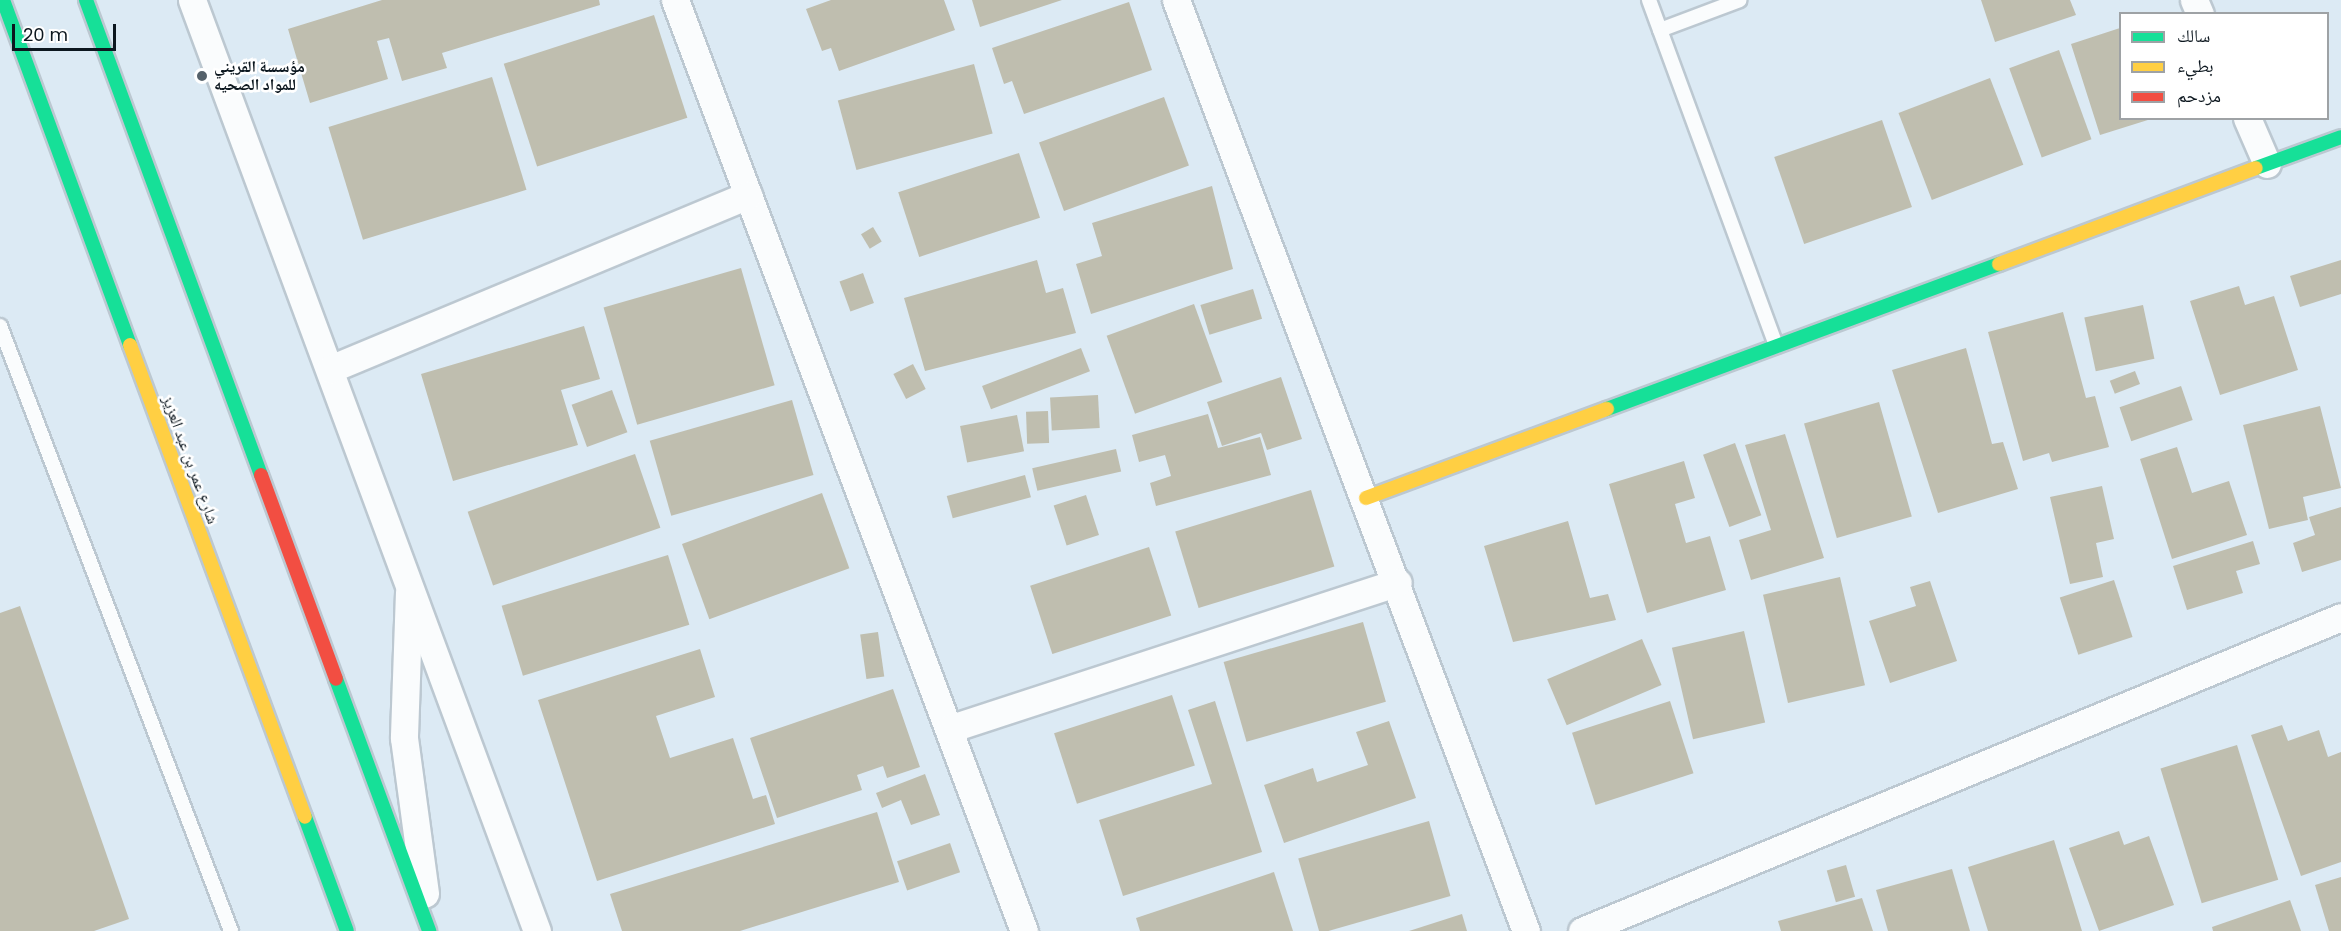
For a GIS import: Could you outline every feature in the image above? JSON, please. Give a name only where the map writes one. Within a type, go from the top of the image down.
[{"type":"main road","name":"شارع عمر بن عبد العزيز","points":[[3,0],[347,931]]},
{"type":"main road","points":[[86,0],[429,931]]},
{"type":"main road","points":[[1366,498],[2341,136]]},
{"type":"street","points":[[192,0],[410,580],[537,931]]},
{"type":"street","points":[[675,0],[1024,931]]},
{"type":"street","points":[[1176,0],[1398,582],[1526,931]]},
{"type":"street","points":[[2248,120],[2267,164]]},
{"type":"street","points":[[330,369],[748,195]]},
{"type":"street","points":[[410,580],[405,738],[429,931]]},
{"type":"street","points":[[948,729],[1398,582]]},
{"type":"street","points":[[1582,931],[2341,617]]},
{"type":"lane","points":[[1649,0],[1776,346]]},
{"type":"lane","points":[[1660,30],[1740,0]]},
{"type":"lane","points":[[0,326],[231,931]]},
{"type":"building","points":[[382,0],[599,0],[600,5],[442,53],[447,68],[402,81],[389,38],[377,41],[388,79],[310,103],[288,29]]},
{"type":"building","points":[[831,0],[944,0],[955,30],[839,71],[831,48],[822,51],[806,9]]},
{"type":"building","points":[[972,0],[1062,0],[980,27]]},
{"type":"building","points":[[1981,0],[2070,0],[2076,15],[1995,42]]},
{"type":"building","points":[[1129,2],[1152,70],[1024,114],[1012,81],[1004,84],[992,48]]},
{"type":"building","points":[[654,15],[687,118],[537,167],[504,64]]},
{"type":"building","points":[[2119,28],[2119,120],[2148,120],[2100,135],[2071,44]]},
{"type":"building","points":[[2059,50],[2091,139],[2042,157],[2009,68]]},
{"type":"building","points":[[974,64],[993,134],[856,170],[838,100]]},
{"type":"building","points":[[492,77],[526,190],[363,240],[328,127]]},
{"type":"building","points":[[1990,78],[2023,165],[1932,200],[1899,113]]},
{"type":"building","points":[[1164,97],[1189,166],[1064,211],[1039,142]]},
{"type":"building","points":[[1882,120],[1912,207],[1804,244],[1774,157]]},
{"type":"building","points":[[1019,153],[1040,218],[919,257],[898,192]]},
{"type":"building","points":[[1212,186],[1233,269],[1091,314],[1076,264],[1102,256],[1092,223]]},
{"type":"building","points":[[873,227],[882,242],[870,249],[861,234]]},
{"type":"building","points":[[1037,260],[1046,293],[1063,288],[1076,333],[925,371],[904,298]]},
{"type":"building","points":[[2341,260],[2341,294],[2300,307],[2290,276]]},
{"type":"building","points":[[741,268],[775,385],[637,425],[604,307]]},
{"type":"building","points":[[863,273],[874,303],[850,312],[840,282]]},
{"type":"building","points":[[2239,286],[2245,305],[2274,296],[2298,370],[2220,395],[2190,301]]},
{"type":"building","points":[[1253,289],[1262,319],[1209,335],[1200,305]]},
{"type":"building","points":[[1194,304],[1222,382],[1135,414],[1107,336]]},
{"type":"building","points":[[2143,305],[2154,359],[2096,371],[2084,317]]},
{"type":"building","points":[[2063,312],[2086,398],[2095,396],[2109,447],[2052,462],[2049,453],[2023,461],[1988,332]]},
{"type":"building","points":[[584,326],[600,379],[561,390],[578,445],[453,481],[421,374]]},
{"type":"building","points":[[1081,348],[1090,371],[991,409],[982,386]]},
{"type":"building","points":[[1966,348],[1992,444],[2003,442],[2018,489],[1938,513],[1892,370]]},
{"type":"building","points":[[913,364],[926,389],[906,399],[893,374]]},
{"type":"building","points":[[2135,371],[2140,384],[2115,394],[2110,381]]},
{"type":"building","points":[[1281,377],[1302,439],[1267,450],[1261,433],[1222,446],[1207,402]]},
{"type":"building","points":[[2181,386],[2193,420],[2131,441],[2120,407]]},
{"type":"building","points":[[612,390],[627,432],[587,447],[572,405]]},
{"type":"building","points":[[1098,395],[1100,428],[1052,430],[1050,398]]},
{"type":"building","points":[[792,400],[813,475],[671,516],[650,441]]},
{"type":"building","points":[[1879,402],[1912,516],[1837,538],[1804,423]]},
{"type":"building","points":[[2320,406],[2341,488],[2303,497],[2308,520],[2269,529],[2243,425]]},
{"type":"building","points":[[1048,411],[1049,443],[1027,444],[1026,412]]},
{"type":"building","points":[[1208,414],[1218,448],[1260,437],[1271,475],[1156,506],[1150,483],[1171,476],[1165,455],[1139,462],[1132,435]]},
{"type":"building","points":[[1017,415],[1024,451],[967,462],[960,426]]},
{"type":"building","points":[[1785,434],[1824,558],[1751,580],[1739,540],[1771,530],[1745,445]]},
{"type":"building","points":[[1735,443],[1761,515],[1729,527],[1703,455]]},
{"type":"building","points":[[2177,447],[2192,493],[2229,481],[2247,535],[2172,559],[2140,459]]},
{"type":"building","points":[[1116,449],[1121,471],[1037,491],[1032,468]]},
{"type":"building","points":[[635,454],[660,528],[493,585],[468,512]]},
{"type":"building","points":[[1684,461],[1695,498],[1675,504],[1686,543],[1710,536],[1726,590],[1647,613],[1609,484]]},
{"type":"building","points":[[1025,475],[1031,497],[953,518],[947,496]]},
{"type":"building","points":[[2102,486],[2114,539],[2096,543],[2103,577],[2070,584],[2050,497]]},
{"type":"building","points":[[1311,490],[1334,567],[1199,608],[1175,532]]},
{"type":"building","points":[[822,493],[849,568],[709,619],[682,544]]},
{"type":"building","points":[[1086,495],[1099,535],[1067,545],[1054,506]]},
{"type":"building","points":[[2341,507],[2341,560],[2302,572],[2293,543],[2315,535],[2309,517]]},
{"type":"building","points":[[1568,521],[1590,598],[1608,594],[1616,620],[1513,642],[1484,546]]},
{"type":"building","points":[[2253,541],[2260,564],[2236,571],[2243,593],[2187,610],[2173,566]]},
{"type":"building","points":[[1149,547],[1171,615],[1052,654],[1030,586]]},
{"type":"building","points":[[668,555],[689,625],[523,676],[502,606]]},
{"type":"building","points":[[1840,577],[1865,685],[1788,703],[1763,595]]},
{"type":"building","points":[[2114,580],[2133,637],[2078,655],[2060,598]]},
{"type":"building","points":[[1930,581],[1957,661],[1890,683],[1869,621],[1916,606],[1910,587]]},
{"type":"building","points":[[20,606],[129,919],[94,931],[0,931],[0,613]]},
{"type":"building","points":[[1363,622],[1386,702],[1246,742],[1224,662]]},
{"type":"building","points":[[1744,631],[1765,723],[1693,739],[1672,648]]},
{"type":"building","points":[[878,632],[884,677],[866,679],[860,635]]},
{"type":"building","points":[[1642,639],[1662,685],[1567,725],[1547,679]]},
{"type":"building","points":[[700,649],[715,697],[656,716],[670,758],[733,738],[753,799],[766,795],[775,824],[597,881],[538,700]]},
{"type":"building","points":[[893,689],[920,767],[887,778],[883,766],[857,775],[862,790],[777,818],[750,738]]},
{"type":"building","points":[[1172,695],[1195,765],[1077,804],[1054,733]]},
{"type":"building","points":[[1215,701],[1262,852],[1123,896],[1099,820],[1212,784],[1188,710]]},
{"type":"building","points":[[1670,701],[1693,773],[1596,805],[1572,733]]},
{"type":"building","points":[[1389,721],[1416,798],[1284,843],[1264,785],[1313,768],[1317,782],[1368,765],[1356,732]]},
{"type":"building","points":[[2282,725],[2288,741],[2319,730],[2328,757],[2341,752],[2341,862],[2301,876],[2251,735]]},
{"type":"building","points":[[2237,745],[2278,880],[2202,903],[2160,768]]},
{"type":"building","points":[[925,774],[940,815],[911,825],[901,800],[882,808],[876,793]]},
{"type":"building","points":[[877,812],[899,882],[740,931],[622,931],[610,894]]},
{"type":"building","points":[[1429,821],[1450,896],[1328,931],[1319,931],[1298,858]]},
{"type":"building","points":[[2119,831],[2124,845],[2149,836],[2174,905],[2099,931],[2069,848]]},
{"type":"building","points":[[2054,840],[2082,931],[1988,931],[1968,867]]},
{"type":"building","points":[[950,843],[960,872],[907,891],[897,861]]},
{"type":"building","points":[[1846,865],[1855,897],[1836,902],[1827,871]]},
{"type":"building","points":[[1952,869],[1970,931],[1888,931],[1876,890]]},
{"type":"building","points":[[1274,872],[1293,931],[1140,931],[1136,918]]},
{"type":"building","points":[[2341,877],[2341,931],[2329,931],[2315,885]]},
{"type":"building","points":[[1862,898],[1873,931],[1781,931],[1778,921]]},
{"type":"building","points":[[2290,900],[2301,931],[2213,931],[2212,927]]},
{"type":"building","points":[[1462,914],[1467,931],[1409,931]]},
{"type":"traffic: fast","points":[[3,0],[130,345]]},
{"type":"traffic: fast","points":[[86,0],[261,475]]},
{"type":"traffic: fast","points":[[2256,168],[2341,137]]},
{"type":"traffic: fast","points":[[1607,409],[1999,264]]},
{"type":"traffic: fast","points":[[336,679],[429,931]]},
{"type":"traffic: fast","points":[[305,817],[347,931]]},
{"type":"traffic: slow","points":[[1999,264],[2256,168]]},
{"type":"traffic: slow","points":[[130,345],[305,817]]},
{"type":"traffic: slow","points":[[1366,498],[1607,409]]},
{"type":"traffic: jam","points":[[261,475],[336,679]]},
{"type":"place","name":"مؤسسة القريني للمواد الصحيه","points":[[202,76]]}]
